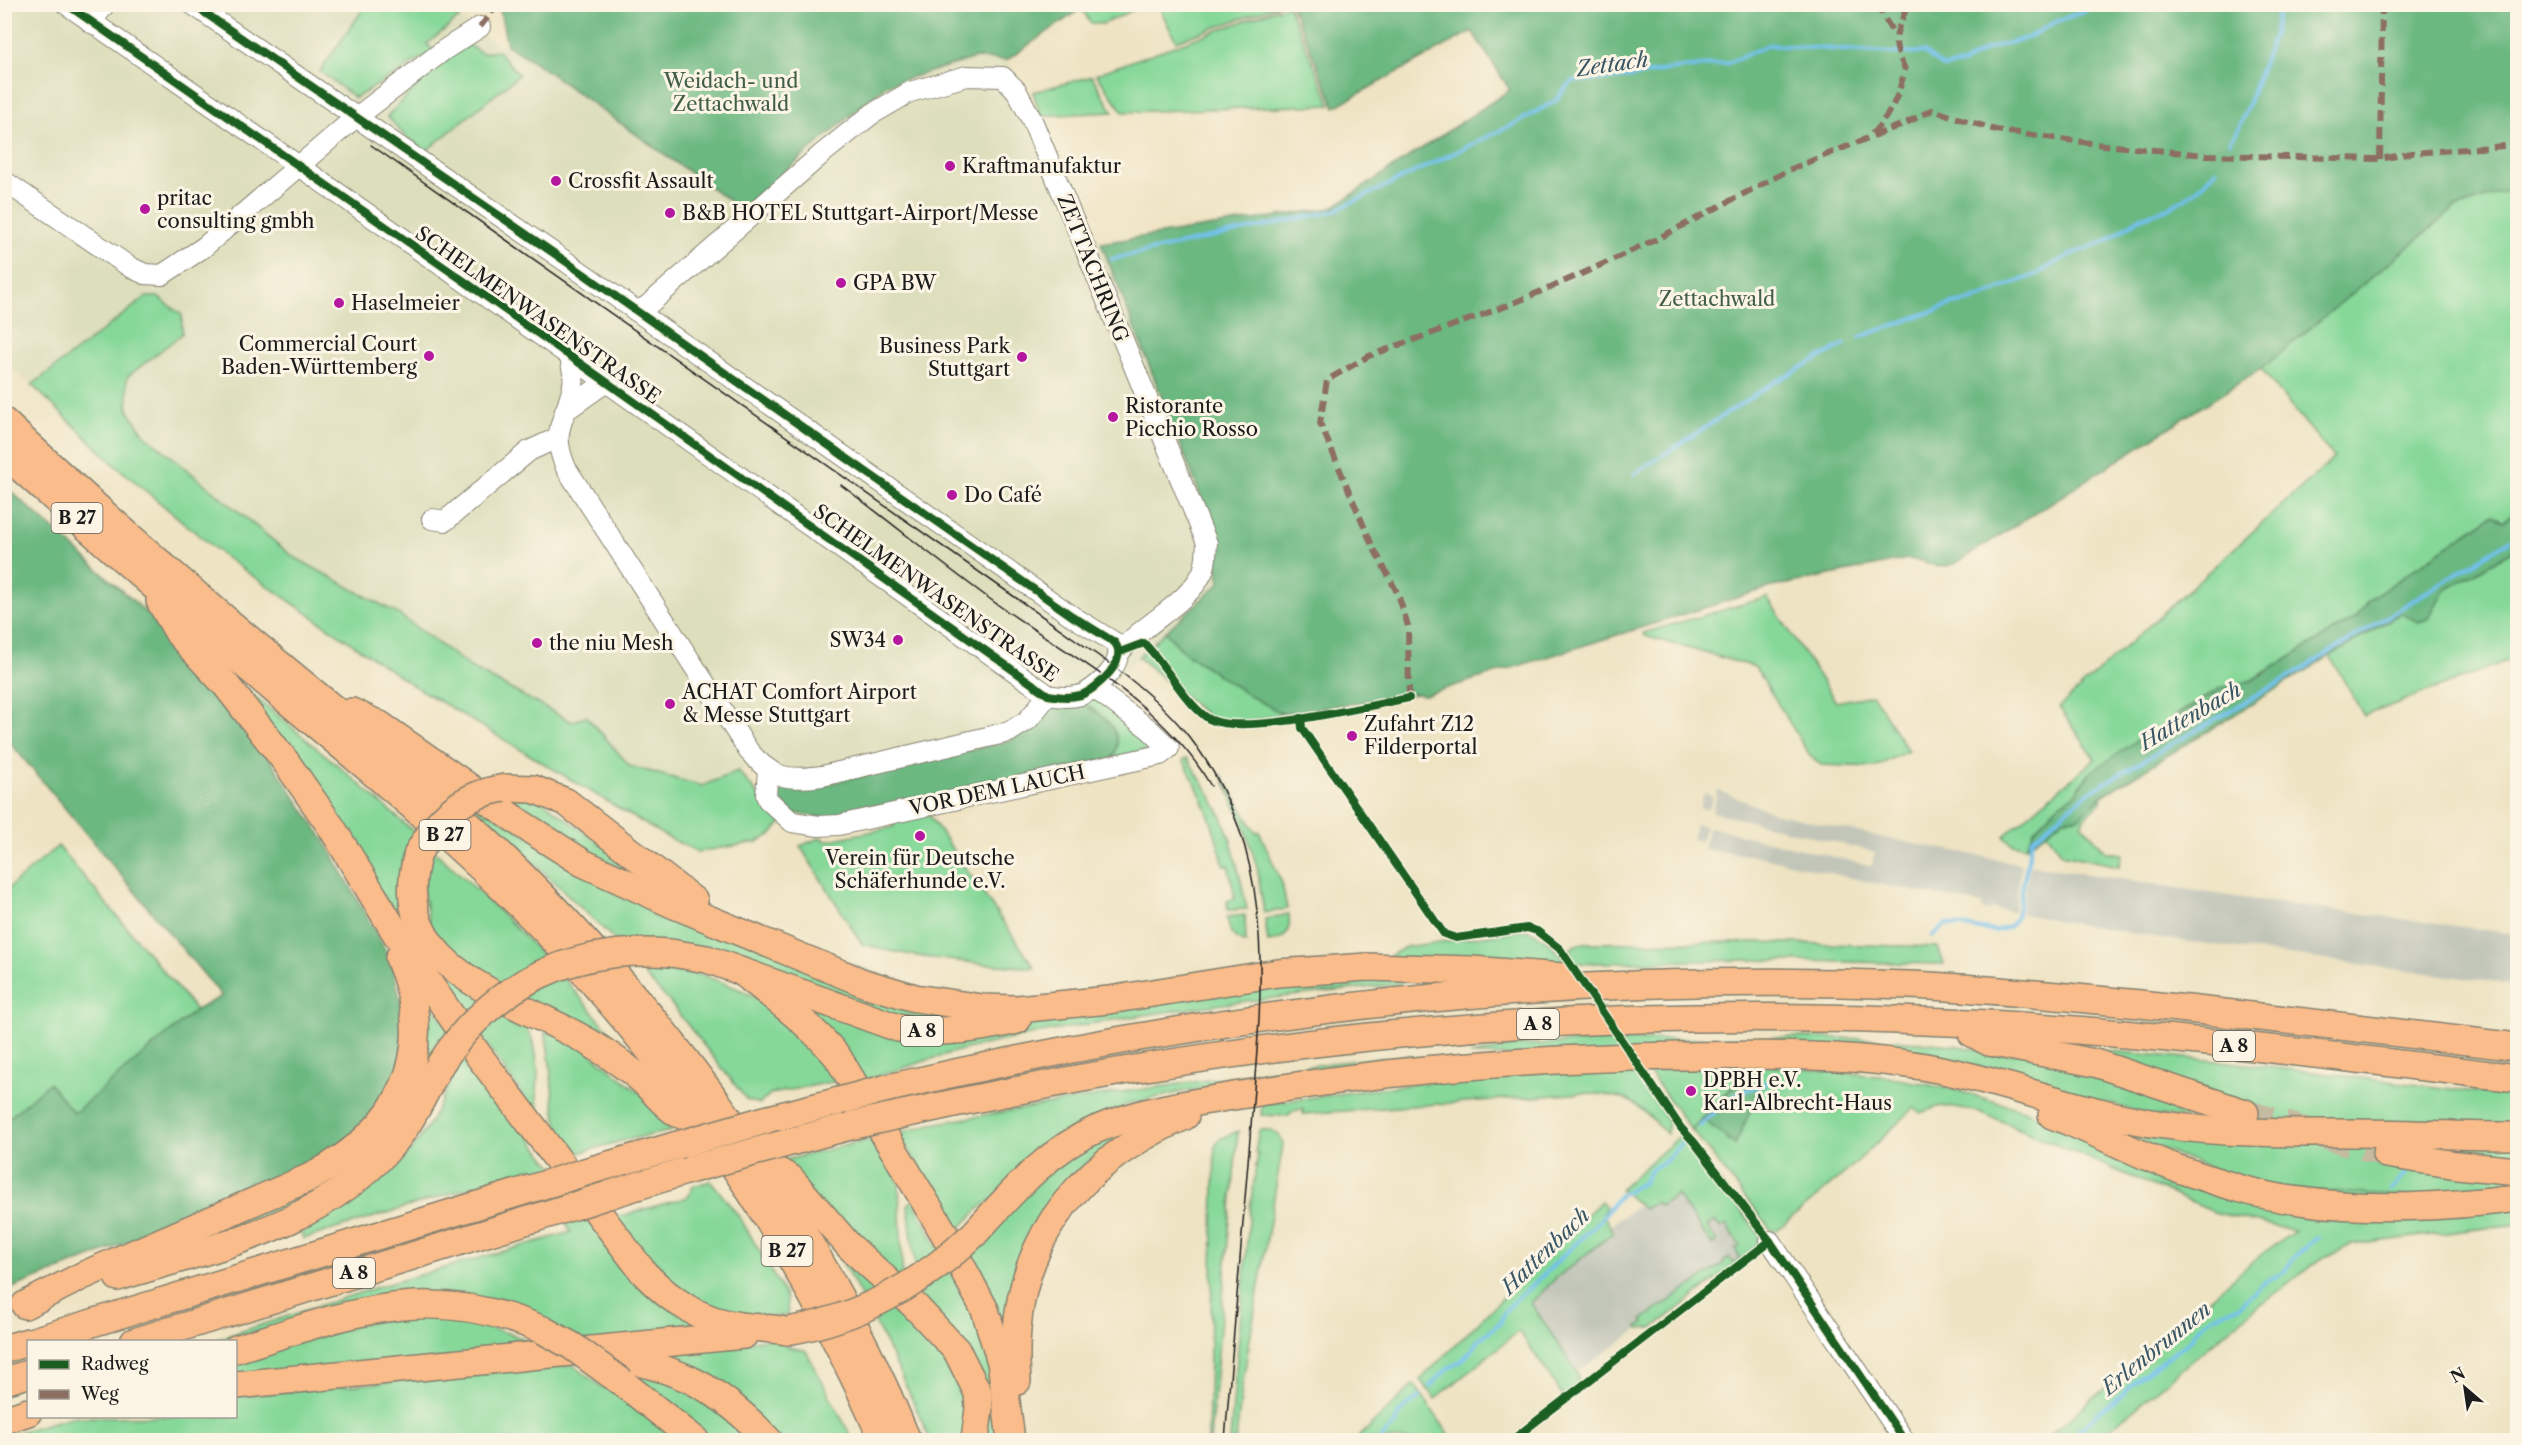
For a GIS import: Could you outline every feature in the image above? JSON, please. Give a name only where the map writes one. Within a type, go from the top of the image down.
[{"type":"highway","name":"B 27","points":[[4,422],[162,565],[436,796],[493,848],[613,970],[716,1099],[757,1160],[836,1292],[884,1387],[907,1440]]},
{"type":"highway","name":"B 27","points":[[4,453],[150,584],[411,805],[510,894],[602,993],[704,1122],[773,1226],[844,1355],[883,1440]]},
{"type":"highway","points":[[150,584],[179,634],[226,685],[286,762],[332,828],[408,952],[476,1052],[644,1273],[676,1302],[707,1318],[741,1326],[787,1331]]},
{"type":"highway","points":[[313,692],[380,724],[523,825],[583,863],[630,886],[864,983],[915,998],[982,1008],[1017,1010],[1109,1000]]},
{"type":"highway","points":[[704,1122],[676,1112],[642,1080],[609,1055],[579,1036],[463,975],[435,953],[424,937],[412,904],[412,873],[418,854],[436,824],[452,808],[474,796],[505,788],[533,789],[566,802],[723,925]]},
{"type":"highway","points":[[15,1308],[82,1276],[313,1176],[336,1164],[371,1136],[385,1119],[406,1081],[416,1041],[417,1022],[409,985],[400,959],[386,932],[377,901]]},
{"type":"highway","name":"A 8","points":[[15,1308],[255,1234],[288,1221],[342,1192],[381,1158],[409,1122],[441,1063],[456,1041],[487,1008],[539,974],[590,957],[648,951],[707,960],[898,1028],[920,1031],[968,1030],[1109,1000],[1278,973],[1367,967],[1418,967],[1534,973],[1599,985]]},
{"type":"highway","points":[[742,972],[818,1033],[837,1056],[949,1243],[976,1292],[993,1333],[1001,1362],[1011,1440]]},
{"type":"highway","name":"A 8","points":[[36,1340],[585,1172],[765,1120],[884,1089],[1069,1048],[1223,1023],[1412,1000],[1599,985],[1734,982],[1956,987],[2230,1014],[2517,1047]]},
{"type":"highway","name":"A 8","points":[[137,1340],[692,1169],[854,1125],[1037,1086],[1184,1061],[1328,1042],[1432,1031],[1604,1020],[1711,1018],[1950,1022],[2172,1040],[2517,1078]]},
{"type":"highway","name":"A 8","points":[[1950,1022],[1989,1042],[2094,1063],[2245,1113]]},
{"type":"highway","name":"A 8","points":[[237,1385],[787,1331],[836,1320],[899,1291],[939,1265],[974,1234],[1036,1170],[1073,1142],[1096,1130],[1131,1117],[1189,1104],[1355,1077],[1554,1060],[1710,1055],[1828,1056],[1912,1064],[2069,1105],[2165,1125],[2268,1132],[2517,1136]]},
{"type":"highway","points":[[1995,1084],[2024,1105],[2068,1121],[2171,1166],[2225,1184],[2280,1198],[2371,1208],[2433,1207],[2517,1198]]},
{"type":"highway","points":[[1011,1440],[1018,1404],[1015,1356],[1017,1320],[1028,1273],[1050,1224],[1084,1181],[1122,1148],[1166,1124],[1237,1096]]},
{"type":"highway","points":[[2386,1154],[2517,1171]]},
{"type":"highway","points":[[757,1160],[791,1179],[849,1246],[915,1306],[957,1351],[978,1393],[979,1408],[975,1440]]},
{"type":"highway","name":"A 8","points":[[146,1306],[190,1276],[260,1244],[288,1221]]},
{"type":"highway","points":[[237,1349],[360,1312],[419,1304],[477,1308],[502,1314],[543,1330],[572,1346],[695,1440]]},
{"type":"highway","name":"A 8","points":[[4,1349],[27,1343]]},
{"type":"highway","points":[[586,1352],[634,1360],[702,1384],[738,1410],[768,1440]]},
{"type":"highway","points":[[4,1382],[27,1374]]},
{"type":"highway","points":[[4,1420],[27,1412]]},
{"type":"street","name":"SCHELMENWASENSTRASSE","points":[[66,4],[1048,694],[1071,697],[1094,688]]},
{"type":"street","points":[[91,23],[105,4]]},
{"type":"street","points":[[192,4],[1063,610],[1114,642],[1120,652],[1113,666],[1094,688]]},
{"type":"street","points":[[4,181],[129,267],[145,274],[162,274],[204,247],[297,165],[444,50],[480,27]]},
{"type":"street","name":"ZETTACHRING","points":[[636,311],[647,306],[823,153],[872,114],[910,92],[933,85],[967,76],[1003,77],[1016,90],[1032,120],[1207,543],[1205,565],[1198,580],[1182,597],[1132,637],[1120,652]]},
{"type":"street","points":[[570,356],[574,383],[557,438],[560,455],[748,750],[768,770],[782,777],[796,779],[822,776],[1009,732],[1028,720],[1048,694]]},
{"type":"street","points":[[564,411],[606,382]]},
{"type":"street","points":[[432,519],[445,521],[529,451],[557,438]]},
{"type":"street","name":"VOR DEM LAUCH","points":[[768,770],[766,795],[772,805],[792,822],[819,826],[839,825],[1160,755],[1169,748],[1149,729],[1094,688]]},
{"type":"street","points":[[1770,1241],[1904,1440]]},
{"type":"shaded area","points":[[4,5],[442,5],[498,45],[507,45],[530,59],[741,209],[886,85],[975,58],[1007,60],[1101,243],[1213,527],[1220,583],[1092,699],[1034,724],[1012,740],[807,789],[777,786],[766,771],[745,768],[702,786],[630,766],[586,716],[572,722],[473,669],[398,614],[292,556],[144,434],[128,410],[127,377],[182,334],[158,297],[146,297],[32,385],[5,363]]},
{"type":"shaded area","points":[[1718,790],[1774,813],[1880,837],[2022,864],[2014,912],[1991,908],[1990,911],[1982,910],[1982,904],[1868,882],[1763,857],[1703,849],[1709,827],[1872,866],[1875,852],[1712,812]]},
{"type":"shaded area","points":[[1704,793],[1713,796],[1709,810],[1700,808]]},
{"type":"shaded area","points":[[1696,824],[1705,827],[1701,841],[1692,839]]},
{"type":"shaded area","points":[[2030,865],[2255,900],[2517,934],[2517,985],[2161,938],[2021,914]]},
{"type":"shaded area","points":[[1700,1160],[1758,1235],[1740,1260],[1652,1327],[1639,1329],[1576,1373],[1518,1314],[1574,1252]]},
{"type":"green space","points":[[366,5],[442,5],[460,17],[427,44],[434,51],[355,98],[320,71]]},
{"type":"green space","name":"Weidach- und Zettachwald","points":[[499,5],[1086,5],[1007,60],[975,58],[886,85],[741,209],[507,45]]},
{"type":"green space","points":[[1091,5],[1144,5],[1103,24],[1090,23],[1083,10]]},
{"type":"green space","points":[[1158,5],[1280,5],[1176,41]]},
{"type":"green space","points":[[1288,5],[1331,105],[1123,112],[1096,74]]},
{"type":"green space","name":"Zettachwald","points":[[1291,5],[2517,5],[2517,188],[2455,208],[2261,369],[1955,564],[1939,567],[1907,559],[1768,588],[1425,695],[1415,694],[1283,714],[1250,696],[1185,653],[1165,632],[1220,583],[1213,527],[1101,243],[1332,208],[1510,90],[1472,31],[1335,107]]},
{"type":"green space","points":[[469,45],[482,53],[498,51],[519,75],[426,151],[404,135],[387,116],[446,58]]},
{"type":"green space","points":[[1092,76],[1113,112],[1040,116],[1033,92]]},
{"type":"green space","points":[[2517,188],[2517,509],[2504,521],[2492,515],[2368,601],[2357,617],[2250,681],[2221,688],[2174,716],[2178,727],[2155,740],[2150,732],[2087,776],[2075,794],[2059,804],[2035,829],[2026,847],[2013,844],[2004,836],[2095,759],[2059,707],[2334,458],[2261,369],[2455,208]]},
{"type":"green space","points":[[146,297],[158,297],[182,315],[182,334],[127,377],[128,410],[144,434],[292,556],[398,614],[473,669],[572,722],[586,716],[630,766],[702,786],[738,771],[782,822],[771,835],[757,842],[698,852],[665,836],[411,684],[225,557],[116,466],[32,385]]},
{"type":"green space","points":[[5,486],[138,605],[186,652],[236,709],[326,843],[391,960],[405,1019],[400,1069],[381,1110],[336,1149],[272,1182],[169,1226],[5,1291],[5,1121],[49,1083],[74,1113],[196,1010],[222,996],[7,739],[5,741]]},
{"type":"green space","points":[[2517,509],[2517,548],[2444,591],[2429,618],[2419,622],[2400,613],[2102,796],[2078,818],[2064,819],[2026,847],[2035,829],[2059,804],[2075,794],[2091,772],[2149,732],[2155,740],[2178,727],[2174,717],[2221,688],[2251,681],[2357,617],[2368,601],[2493,515],[2504,521]]},
{"type":"green space","points":[[2517,548],[2517,657],[2364,716],[2330,656],[2401,613],[2419,622],[2429,618],[2444,591]]},
{"type":"green space","points":[[1767,597],[1836,702],[1873,695],[1908,751],[1875,767],[1821,765],[1809,754],[1755,667],[1644,636],[1643,633]]},
{"type":"green space","points":[[1165,632],[1185,653],[1283,714],[1238,722],[1210,718],[1138,657]]},
{"type":"green space","points":[[230,676],[414,832],[403,859],[407,911],[520,1021],[531,1036],[538,1069],[537,1098],[541,1122]]},
{"type":"green space","points":[[1096,696],[1154,745],[1145,751],[1112,759],[1117,745],[1114,730],[1103,717],[1075,701]]},
{"type":"green space","points":[[1075,701],[1103,717],[1114,730],[1117,745],[1112,759],[838,820],[791,813],[773,790],[777,786],[807,789],[1012,740],[1055,706]]},
{"type":"green space","points":[[1187,758],[1213,800],[1226,827],[1247,909],[1228,910],[1227,901],[1235,898],[1228,865],[1224,866],[1207,812],[1183,760]]},
{"type":"green space","points":[[1221,774],[1256,833],[1259,831],[1282,883],[1287,909],[1264,913],[1257,867],[1243,823]]},
{"type":"green space","points":[[453,785],[561,858],[991,1016],[922,1026],[616,941]]},
{"type":"green space","points":[[536,796],[671,897],[502,802]]},
{"type":"green space","points":[[2102,796],[2101,802],[2083,819],[2082,824],[2106,852],[2122,854],[2119,866],[2062,854],[2046,832],[2064,819],[2078,818]]},
{"type":"green space","points":[[926,811],[1035,968],[926,957],[862,944],[800,846],[822,837],[825,841],[894,827],[891,817]]},
{"type":"green space","points":[[58,846],[196,1010],[74,1113],[5,1121],[5,891]]},
{"type":"green space","points":[[429,847],[539,951],[637,1066],[498,987],[431,934],[420,874]]},
{"type":"green space","points":[[1289,914],[1286,934],[1268,942],[1265,919]]},
{"type":"green space","points":[[1245,915],[1246,943],[1237,939],[1232,933],[1227,917]]},
{"type":"green space","points":[[1525,930],[1546,941],[1563,959],[1570,959],[1570,949],[1584,943],[1756,942],[1938,947],[1944,964],[1747,960],[1546,964],[1385,959],[1405,947]]},
{"type":"green space","points":[[651,969],[700,974],[741,990],[772,1006],[801,1031],[843,1083],[831,1082],[770,1094],[760,1104],[747,1100],[668,1000],[644,975]]},
{"type":"green space","points":[[1400,976],[1402,984],[1184,1009],[1023,1036],[957,1051],[865,1080],[800,1002],[964,1035],[1247,986]]},
{"type":"green space","points":[[418,987],[546,1159],[717,1328],[588,1343],[486,1300],[236,1340],[215,1340],[374,1288],[571,1232],[533,1168],[303,1239],[301,1233],[353,1202],[399,1164],[424,1132],[454,1074],[435,1056],[375,1154],[281,1214],[172,1247]]},
{"type":"green space","points":[[545,1032],[568,1035],[645,1097],[672,1131],[625,1140],[568,1156],[557,1124]]},
{"type":"green space","points":[[1810,1037],[1953,1045],[2004,1054],[2067,1047],[2229,1062],[2517,1097],[2517,1126],[2303,1122],[2154,1116],[1960,1063],[1470,1055],[1520,1045],[1613,1040]]},
{"type":"green space","points":[[1411,1055],[1356,1067],[1186,1091],[1128,1104],[981,1207],[957,1231],[898,1133],[932,1124],[1115,1093],[1331,1063]]},
{"type":"green space","points":[[1769,1065],[1888,1077],[1955,1090],[2024,1110],[2190,1181],[2517,1205],[2517,1224],[2351,1245],[2321,1259],[2251,1311],[2097,1440],[2044,1440],[2263,1253],[2295,1231],[2214,1212],[1980,1112],[1941,1106],[1920,1113],[1914,1108],[1846,1172],[1776,1231],[1771,1230],[1692,1130],[1703,1119],[1735,1144],[1760,1089],[1741,1078],[1742,1075],[1691,1130],[1647,1069],[1738,1068],[1745,1074],[1738,1066]]},
{"type":"green space","points":[[1636,1069],[1669,1122],[1667,1134],[1632,1102],[1613,1096],[1585,1093],[1303,1114],[1303,1109],[1293,1111],[1287,1116],[1261,1115],[1262,1104],[1513,1071]]},
{"type":"green space","points":[[1741,1078],[1760,1089],[1735,1145],[1703,1119]]},
{"type":"green space","points":[[2085,1118],[2517,1143],[2517,1192],[2443,1199],[2257,1187]]},
{"type":"green space","points":[[1135,1127],[1086,1163],[1046,1207],[1034,1225],[1021,1253],[1005,1324],[1002,1324],[968,1250],[1074,1148]]},
{"type":"green space","points":[[1259,1130],[1269,1130],[1279,1134],[1283,1145],[1243,1380],[1236,1440],[1230,1440],[1250,1207],[1258,1154],[1255,1153]]},
{"type":"green space","points":[[1238,1131],[1210,1440],[1208,1440],[1215,1146],[1220,1139]]},
{"type":"green space","points":[[1681,1135],[1696,1151],[1760,1235],[1758,1243],[1748,1255],[1653,1328],[1639,1329],[1638,1327],[1644,1323],[1642,1320],[1724,1263],[1723,1261],[1729,1257],[1733,1263],[1740,1258],[1735,1249],[1740,1246],[1726,1225],[1720,1228],[1715,1221],[1707,1226],[1717,1242],[1712,1245],[1677,1195],[1660,1206],[1656,1202],[1644,1209],[1620,1189]]},
{"type":"green space","points":[[876,1138],[894,1169],[899,1185],[903,1285],[812,1195],[785,1160]]},
{"type":"green space","points":[[711,1181],[740,1218],[786,1296],[788,1315],[744,1320],[675,1294],[610,1219],[688,1197],[693,1186]]},
{"type":"green space","points":[[913,1200],[988,1344],[1003,1440],[981,1440],[986,1420],[918,1291],[908,1205]]},
{"type":"green space","points":[[1601,1201],[1606,1207],[1603,1213],[1613,1233],[1556,1278],[1531,1303],[1578,1374],[1578,1386],[1564,1397],[1519,1331],[1435,1399],[1420,1380]]},
{"type":"green space","points":[[830,1241],[933,1333],[966,1387],[965,1440],[930,1440],[883,1339]]},
{"type":"green space","points":[[417,1316],[452,1319],[513,1335],[546,1348],[237,1380],[237,1361],[368,1322]]},
{"type":"green space","points":[[775,1338],[783,1341],[786,1346],[806,1351],[853,1440],[779,1440],[645,1355]]},
{"type":"green space","points":[[573,1365],[603,1388],[606,1385],[676,1440],[5,1440],[5,1436],[68,1418],[237,1418],[237,1396]]},
{"type":"green space","points":[[648,1372],[679,1382],[758,1440],[711,1440],[630,1375]]},
{"type":"green space","points":[[1414,1384],[1453,1440],[1356,1440]]},
{"type":"waterway","name":"Zettach","points":[[1112,259],[1334,211],[1518,122],[1555,101],[1572,81],[1631,77],[1666,70],[1728,63],[1768,45],[1893,53],[1924,52],[1943,67],[1963,64],[1986,49],[2027,38],[2057,21],[2085,11],[2092,4]]},
{"type":"waterway","points":[[2230,142],[2240,126],[2274,35],[2279,4]]},
{"type":"waterway","points":[[1860,337],[1953,304],[1973,300],[2039,273],[2067,256],[2106,241],[2140,218],[2171,207],[2196,191],[2216,170]]},
{"type":"waterway","points":[[1634,474],[1773,383],[1845,344]]},
{"type":"waterway","name":"Hattenbach","points":[[1932,936],[1946,924],[1995,931],[2009,927],[2017,917],[2032,839],[2092,790],[2303,669],[2518,535]]},
{"type":"waterway","name":"Hattenbach","points":[[1700,1126],[1729,1100],[1773,1077]]},
{"type":"waterway","name":"Hattenbach","points":[[1430,1386],[1448,1368],[1460,1362],[1477,1341],[1501,1322],[1504,1312],[1517,1298],[1600,1220],[1621,1194],[1643,1183],[1652,1168],[1665,1162],[1684,1140]]},
{"type":"waterway","name":"Erlenbrunnen","points":[[2391,1190],[2409,1170]]},
{"type":"waterway","name":"Erlenbrunnen","points":[[2069,1440],[2102,1409],[2121,1396],[2137,1379],[2189,1342],[2198,1328],[2211,1317],[2239,1306],[2266,1281],[2283,1273],[2294,1258],[2318,1237]]},
{"type":"waterway","name":"Hattenbach","points":[[1379,1440],[1395,1424],[1398,1415],[1406,1406],[1420,1397]]},
{"type":"tunnel","points":[[2245,1113],[2386,1154]]},
{"type":"tram line","points":[[371,145],[1113,666],[1170,714],[1217,778],[1238,826],[1252,876],[1258,927],[1260,979],[1254,1085],[1225,1440]]},
{"type":"tram line","points":[[841,485],[981,592],[1088,665],[1144,707],[1192,757],[1211,786]]},
{"type":"marked path","points":[[480,27],[498,4]]},
{"type":"marked path","points":[[1876,4],[1894,34]]},
{"type":"marked path","points":[[1872,134],[1885,119],[1897,97],[1905,69],[1897,50],[1896,36],[1908,4]]},
{"type":"marked path","points":[[2380,159],[2382,4]]},
{"type":"marked path","points":[[1409,698],[1408,626],[1398,594],[1372,545],[1320,423],[1327,380],[1369,356],[1509,305],[1579,275],[1657,239],[1791,169],[1908,122],[1932,110],[1996,130],[2104,145],[2205,155],[2380,159],[2412,153],[2518,145]]},
{"type":"cycle path","points":[[66,4],[464,281],[1048,695],[1064,697],[1081,695],[1095,687],[1110,673],[1118,657],[1118,649],[1114,642],[1072,616],[568,263],[192,4]]},
{"type":"cycle path","points":[[1120,652],[1144,643],[1197,710],[1206,717],[1221,723],[1273,723],[1409,698]]},
{"type":"cycle path","points":[[1301,718],[1302,728],[1444,934],[1456,938],[1527,928],[1537,931],[1560,949],[1681,1128],[1770,1241],[1904,1440]]},
{"type":"cycle path","points":[[1512,1440],[1770,1241]]},
{"type":"place","name":"Kraftmanufaktur","points":[[950,166]]},
{"type":"place","name":"Crossfit Assault","points":[[556,181]]},
{"type":"place","name":"pritac consulting gmbh","points":[[145,209]]},
{"type":"place","name":"B&B HOTEL Stuttgart-Airport/Messe","points":[[670,213]]},
{"type":"place","name":"GPA BW","points":[[841,283]]},
{"type":"place","name":"Haselmeier","points":[[339,303]]},
{"type":"place","name":"Commercial Court Baden-Württemberg","points":[[429,356]]},
{"type":"place","name":"Business Park Stuttgart","points":[[1022,357]]},
{"type":"place","name":"Ristorante Picchio Rosso","points":[[1113,417]]},
{"type":"place","name":"Do Café","points":[[952,495]]},
{"type":"place","name":"SW34","points":[[898,640]]},
{"type":"place","name":"the niu Mesh","points":[[537,643]]},
{"type":"place","name":"ACHAT Comfort Airport & Messe Stuttgart","points":[[670,704]]},
{"type":"place","name":"Zufahrt Z12 Filderportal","points":[[1352,736]]},
{"type":"place","name":"Verein für Deutsche Schäferhunde e.V.","points":[[920,836]]},
{"type":"place","name":"DPBH e.V. Karl-Albrecht-Haus","points":[[1691,1091]]}]
